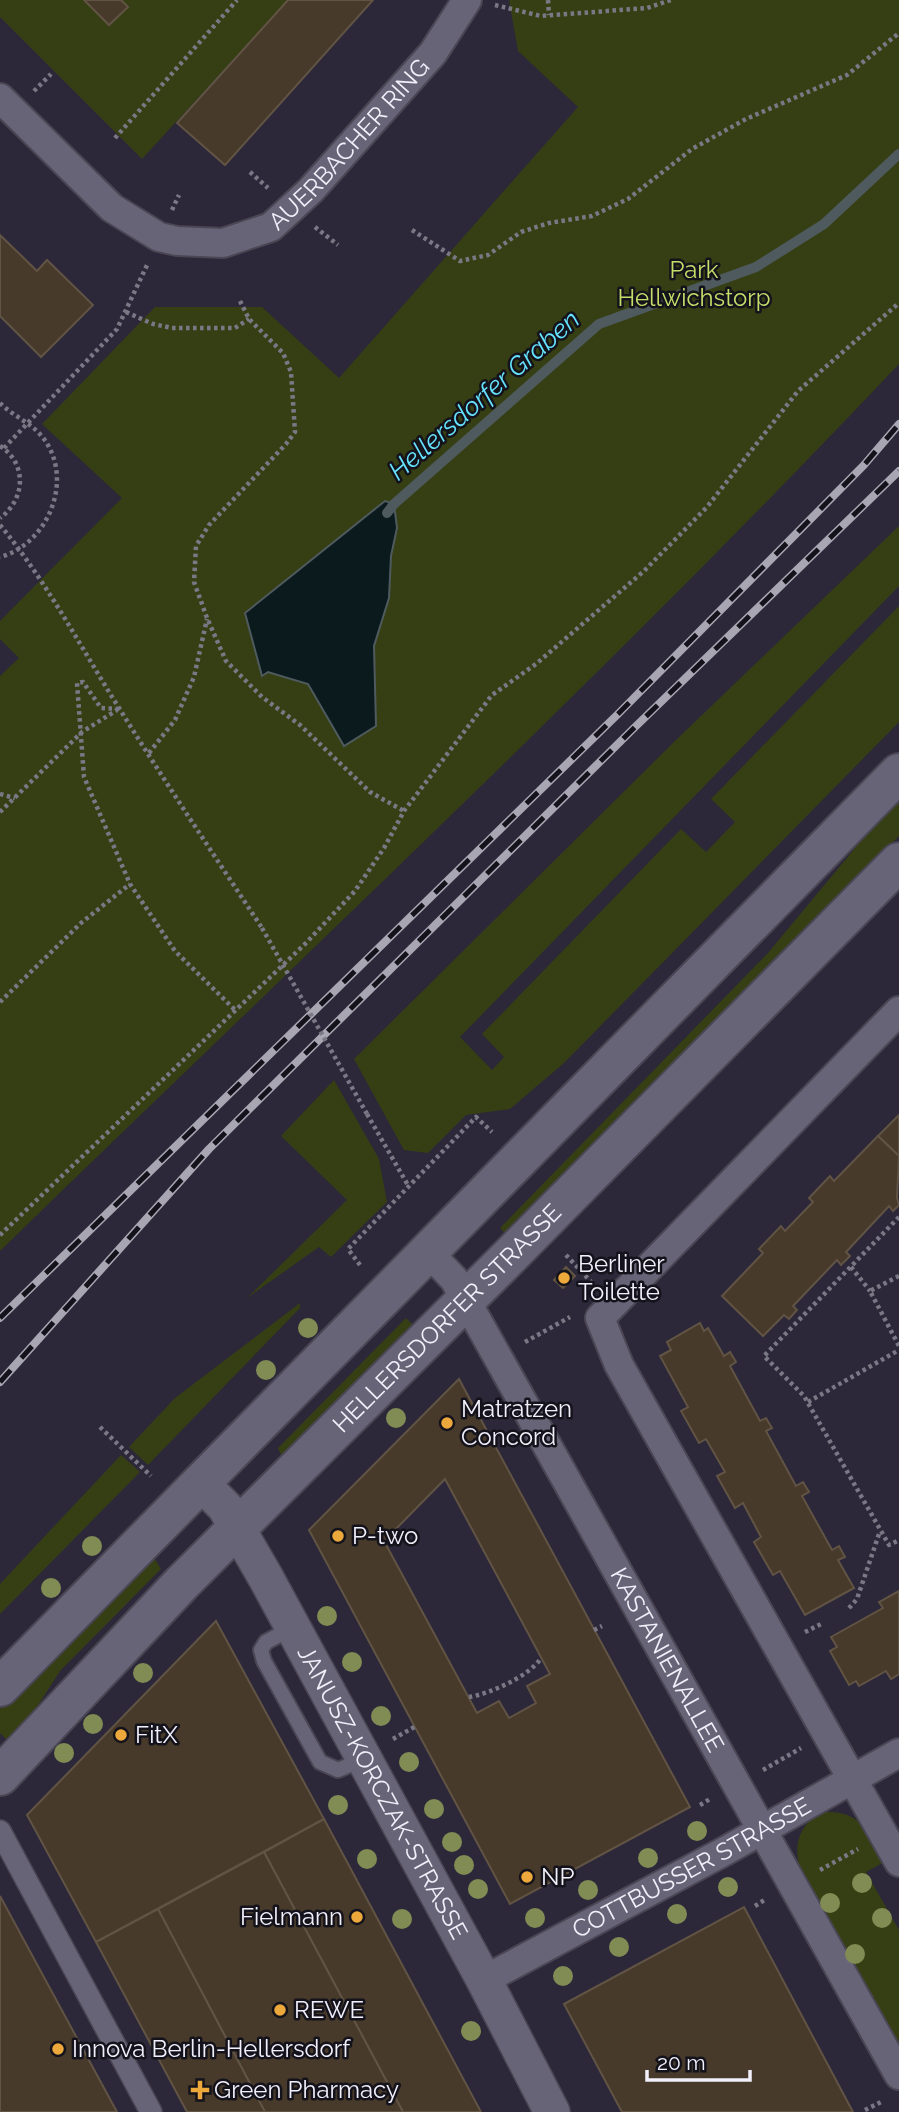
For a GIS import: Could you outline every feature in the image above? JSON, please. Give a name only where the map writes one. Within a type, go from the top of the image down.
[{"type":"main road","points":[[0,1687],[899,773]]},
{"type":"main road","name":"HELLERSDORFER STRASSE","points":[[0,1776],[181,1584],[899,862]]},
{"type":"street","name":"AUERBACHER RING","points":[[0,98],[112,208],[159,237],[177,241],[223,243],[271,227],[311,190],[477,2]]},
{"type":"street","points":[[899,1011],[600,1318],[619,1365],[899,1862]]},
{"type":"street","name":"KASTANIENALLEE","points":[[428,1252],[454,1279],[466,1299],[899,2075]]},
{"type":"street","name":"JANUSZ-KORCZAK-STRASSE","points":[[201,1483],[225,1507],[238,1528],[484,1980],[552,2112]]},
{"type":"street","name":"COTTBUSSER STRASSE","points":[[484,1980],[899,1753]]},
{"type":"street","points":[[0,1830],[151,2112]]},
{"type":"path","points":[[115,138],[237,0]]},
{"type":"path","points":[[548,0],[549,15]]},
{"type":"path","points":[[477,2],[541,16],[647,8],[671,0]]},
{"type":"path","points":[[412,230],[460,261],[488,255],[521,232],[549,223],[592,216],[628,199],[692,149],[746,119],[847,75],[899,33]]},
{"type":"path","points":[[0,518],[17,500],[20,486],[17,465],[2,447],[29,423],[117,330],[159,237]]},
{"type":"path","points":[[240,301],[249,319],[283,353],[292,372],[295,432],[209,525],[196,546],[194,582],[226,661],[253,688],[300,725],[370,792],[404,811]]},
{"type":"path","points":[[0,1235],[305,944],[355,891],[384,848],[404,811],[492,695],[536,664],[644,571],[706,507],[798,391],[899,303]]},
{"type":"path","points":[[126,312],[153,324],[206,330],[235,328],[249,319]]},
{"type":"path","points":[[0,403],[29,423],[49,447],[57,477],[53,507],[37,534],[13,553],[0,557]]},
{"type":"path","points":[[0,525],[63,612],[119,709],[262,928],[408,1188]]},
{"type":"path","points":[[149,753],[175,720],[194,677],[207,618]]},
{"type":"path","points":[[119,709],[101,708],[83,682],[76,683],[84,777],[130,884],[175,951],[235,1010]]},
{"type":"path","points":[[0,812],[82,732],[119,709]]},
{"type":"path","points":[[0,794],[15,797]]},
{"type":"path","points":[[0,1002],[82,923],[130,884]]},
{"type":"path","points":[[360,1265],[348,1249],[477,1117],[492,1132]]},
{"type":"path","points":[[899,1217],[764,1356],[808,1402],[890,1545],[899,1540]]},
{"type":"path","points":[[566,1255],[598,1290]]},
{"type":"path","points":[[808,1402],[899,1348],[870,1291],[850,1266]]},
{"type":"path","points":[[870,1291],[899,1276]]},
{"type":"path","points":[[100,1427],[151,1476]]},
{"type":"path","points":[[849,1608],[857,1599],[881,1530]]},
{"type":"path","points":[[795,1638],[823,1623]]},
{"type":"path","points":[[594,1630],[602,1626]]},
{"type":"path","points":[[469,1698],[484,1695],[536,1667],[541,1658]]},
{"type":"path","points":[[761,1771],[827,1735]]},
{"type":"path","points":[[817,1871],[884,1835]]},
{"type":"green space","points":[[0,0],[288,0],[142,159],[0,17]]},
{"type":"green space","name":"Park Hellwichstorp","points":[[509,0],[899,0],[899,364],[790,478],[567,702],[0,1251],[0,676],[19,658],[0,639],[0,621],[122,498],[42,424],[155,307],[262,307],[339,378],[578,107],[518,51]],"holes":[[[397,528],[391,556],[389,598],[374,646],[376,726],[344,746],[308,684],[267,672]]]},
{"type":"green space","points":[[899,526],[899,586],[460,1037],[492,1070],[504,1057],[482,1034],[681,829],[706,852],[735,822],[711,799],[899,606],[899,722],[564,1063],[510,1109],[466,1115],[428,1153],[404,1150],[354,1059],[676,740]]},
{"type":"green space","points":[[899,795],[899,836],[508,1237],[500,1228],[768,953]]},
{"type":"green space","points":[[334,1080],[379,1159],[387,1202],[331,1257],[319,1247],[247,1298],[347,1200],[281,1136]]},
{"type":"green space","points":[[300,1303],[300,1308],[148,1465],[129,1447],[175,1398]]},
{"type":"green space","points":[[406,1318],[417,1329],[285,1464],[278,1448]]},
{"type":"green space","points":[[121,1455],[140,1472],[0,1614],[0,1584]]},
{"type":"green space","points":[[151,1553],[161,1569],[60,1671],[35,1710],[9,1742],[0,1733],[0,1709]]},
{"type":"green space","points":[[826,1812],[848,1815],[856,1820],[869,1833],[886,1861],[866,1872],[899,1930],[899,2047],[798,1862],[800,1835],[809,1821]]},
{"type":"shaded area","points":[[385,501],[394,504],[397,528],[391,556],[389,598],[374,646],[376,726],[344,746],[308,684],[268,672],[262,676],[245,613]]},
{"type":"building","points":[[84,0],[121,0],[128,7],[109,25]]},
{"type":"building","points":[[288,0],[373,0],[225,165],[177,123]]},
{"type":"building","points":[[0,235],[37,271],[47,260],[93,305],[41,357],[0,316]]},
{"type":"building","points":[[899,1115],[899,1156],[878,1136]]},
{"type":"building","points":[[878,1136],[899,1156],[899,1205],[893,1211],[889,1206],[846,1252],[850,1256],[841,1265],[837,1260],[793,1306],[797,1310],[789,1319],[784,1315],[763,1336],[722,1296],[763,1253],[759,1249],[781,1226],[785,1231],[813,1202],[809,1198],[830,1176],[834,1181]]},
{"type":"building","name":"Berliner Toilette","points":[[566,1267],[575,1276],[563,1288],[554,1280]]},
{"type":"building","points":[[700,1323],[704,1331],[708,1328],[724,1356],[730,1352],[736,1362],[730,1366],[760,1421],[766,1418],[772,1428],[766,1431],[796,1486],[803,1482],[809,1492],[802,1496],[832,1550],[839,1546],[845,1557],[838,1560],[854,1588],[805,1615],[780,1571],[773,1575],[754,1542],[761,1537],[743,1503],[735,1508],[717,1476],[725,1472],[706,1439],[699,1443],[681,1411],[688,1407],[660,1356],[671,1350],[667,1342]]},
{"type":"building","points":[[459,1379],[690,1807],[510,1904],[309,1530]],"holes":[[[445,1479],[550,1674],[527,1686],[536,1703],[509,1718],[499,1701],[477,1713],[384,1541]]]},
{"type":"building","points":[[899,1591],[899,1674],[891,1679],[886,1671],[859,1686],[856,1681],[849,1685],[830,1651],[837,1647],[831,1637],[883,1608],[879,1602]]},
{"type":"building","points":[[216,1621],[324,1819],[96,1942],[27,1815]]},
{"type":"building","points":[[324,1819],[481,2112],[403,2112],[264,1852]]},
{"type":"building","name":"REWE","points":[[264,1852],[403,2112],[265,2112],[158,1909]]},
{"type":"building","points":[[0,1896],[117,2112],[0,2112]]},
{"type":"building","points":[[744,1907],[853,2112],[622,2112],[564,2004]]},
{"type":"building","points":[[158,1909],[265,2112],[187,2112],[96,1942]]},
{"type":"waterway","name":"Hellersdorfer Graben","points":[[387,513],[599,324],[756,267],[824,224],[899,154]]},
{"type":"railway","points":[[0,1318],[618,714],[864,465],[899,424]]},
{"type":"railway","points":[[0,1382],[209,1149],[633,729],[899,471]]},
{"type":"place","name":"Berliner Toilette","points":[[564,1278]]},
{"type":"place","name":"Matratzen Concord","points":[[447,1423]]},
{"type":"place","name":"P-two","points":[[338,1536]]},
{"type":"place","name":"FitX","points":[[121,1735]]},
{"type":"place","name":"NP","points":[[527,1877]]},
{"type":"place","name":"Fielmann","points":[[357,1917]]},
{"type":"place","name":"REWE","points":[[280,2010]]},
{"type":"place","name":"Innova Berlin-Hellersdorf","points":[[58,2049]]},
{"type":"place","name":"Green Pharmacy","points":[[200,2090]]}]
